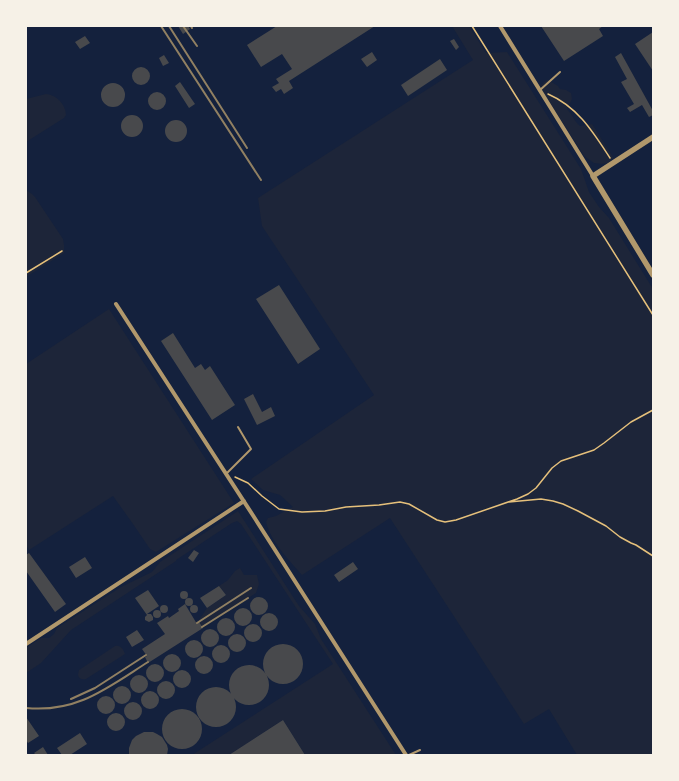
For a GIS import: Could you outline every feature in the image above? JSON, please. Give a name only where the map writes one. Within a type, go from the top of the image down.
[{"type":"street","points":[[500,26],[653,275]]},
{"type":"street","points":[[593,176],[653,137]]},
{"type":"street","points":[[116,304],[406,755]]},
{"type":"street","points":[[26,644],[244,501]]},
{"type":"lane","points":[[540,90],[560,72]]},
{"type":"lane","points":[[226,474],[251,449],[238,426]]},
{"type":"lane","points":[[410,755],[420,750]]},
{"type":"path","points":[[472,26],[653,315]]},
{"type":"path","points":[[540,90],[557,98],[578,114],[593,132],[613,163]]},
{"type":"path","points":[[26,273],[62,251]]},
{"type":"path","points":[[226,474],[248,483],[279,510],[302,512],[325,511],[346,507],[400,502],[409,504],[437,520],[445,522],[456,520],[528,494],[536,488],[552,468],[561,461],[594,450],[631,422],[653,410]]},
{"type":"path","points":[[507,502],[541,499],[558,503],[578,511],[606,526],[620,537],[653,556]]},
{"type":"shaded area","points":[[452,26],[469,26],[486,53],[507,52],[581,169],[589,192],[599,207],[609,218],[653,289],[653,755],[577,755],[549,709],[524,724],[390,518],[302,575],[276,544],[266,522],[268,518],[276,516],[293,507],[280,495],[263,490],[251,479],[374,395],[262,226],[258,198],[473,60]]},
{"type":"shaded area","points":[[548,80],[560,89],[571,93],[572,99],[567,109],[580,126],[592,124],[613,158],[608,163],[594,163],[584,156],[545,95],[541,86]]},
{"type":"shaded area","points":[[46,94],[54,96],[63,104],[66,115],[64,118],[26,142],[26,99]]},
{"type":"shaded area","points":[[26,190],[35,197],[63,239],[64,253],[26,277]]},
{"type":"shaded area","points":[[109,309],[234,503],[156,552],[150,549],[113,496],[29,550],[26,545],[26,364]]},
{"type":"shaded area","points":[[238,511],[299,606],[315,624],[321,639],[396,755],[305,755],[283,720],[229,755],[192,755],[333,664],[241,524],[237,521],[71,630],[41,663],[26,673],[26,648],[41,638],[49,638],[54,634],[57,628],[121,587],[152,572],[160,562]]},
{"type":"shaded area","points":[[240,568],[244,575],[257,575],[259,584],[256,593],[203,628],[200,623],[197,624],[207,608],[226,595],[219,586],[228,580],[235,571]]},
{"type":"shaded area","points":[[115,646],[122,648],[125,654],[86,679],[79,677],[79,670]]},
{"type":"building","points":[[178,26],[188,26],[190,29],[183,34]]},
{"type":"building","points":[[277,26],[375,26],[289,81],[293,88],[284,94],[281,89],[276,92],[272,87],[279,83],[276,79],[292,69],[282,54],[261,67],[247,45]]},
{"type":"building","points":[[541,26],[603,26],[599,29],[603,36],[564,61]]},
{"type":"building","points":[[653,32],[653,71],[635,44]]},
{"type":"building","points":[[85,36],[90,43],[80,49],[75,42]]},
{"type":"building","points":[[454,39],[459,47],[456,50],[450,41]]},
{"type":"building","points":[[372,52],[377,60],[367,67],[361,59]]},
{"type":"building","points":[[621,53],[653,111],[653,115],[649,117],[642,105],[630,112],[627,108],[634,104],[621,82],[627,79],[615,57]]},
{"type":"building","points":[[164,55],[169,63],[163,66],[159,58]]},
{"type":"building","points":[[440,59],[447,70],[408,96],[401,85]]},
{"type":"building","points":[[137,67],[145,67],[150,72],[148,83],[145,85],[137,85],[132,80],[132,72]]},
{"type":"building","points":[[180,82],[195,104],[189,108],[175,86]]},
{"type":"building","points":[[113,83],[118,84],[124,90],[124,100],[118,106],[113,107],[108,106],[102,100],[101,95],[102,90],[108,84]]},
{"type":"building","points":[[153,92],[161,92],[166,97],[164,108],[161,110],[153,110],[148,105],[148,97]]},
{"type":"building","points":[[132,115],[140,118],[143,126],[140,134],[132,137],[124,134],[121,126],[124,118]]},
{"type":"building","points":[[172,120],[180,120],[187,127],[187,135],[180,142],[172,142],[165,135],[165,127]]},
{"type":"building","points":[[279,285],[320,349],[298,364],[256,299]]},
{"type":"building","points":[[173,333],[195,368],[201,364],[205,370],[210,366],[235,405],[212,420],[161,341]]},
{"type":"building","points":[[253,394],[262,412],[271,407],[275,416],[257,425],[244,399]]},
{"type":"building","points":[[194,550],[199,553],[193,562],[188,558]]},
{"type":"building","points":[[29,553],[66,604],[55,612],[26,571],[26,555]]},
{"type":"building","points":[[85,557],[92,568],[76,578],[69,567]]},
{"type":"building","points":[[353,562],[358,569],[339,582],[334,575]]},
{"type":"building","points":[[219,586],[226,595],[207,608],[200,598]]},
{"type":"building","points":[[148,590],[159,606],[147,614],[151,614],[153,617],[153,620],[149,622],[145,620],[147,615],[135,598]]},
{"type":"building","points":[[182,591],[186,591],[188,595],[186,599],[182,599],[180,597],[180,593]]},
{"type":"building","points":[[259,597],[263,598],[267,602],[267,610],[263,614],[259,615],[255,614],[251,610],[250,606],[251,602],[255,598]]},
{"type":"building","points":[[187,598],[191,598],[193,602],[191,606],[187,606],[185,604],[185,600]]},
{"type":"building","points":[[185,604],[197,624],[199,622],[203,628],[148,663],[145,657],[147,656],[142,649],[165,634],[157,623],[168,616],[169,618],[179,611],[178,609]]},
{"type":"building","points":[[162,605],[166,605],[168,609],[166,613],[162,613],[160,611],[160,607]]},
{"type":"building","points":[[192,605],[196,605],[198,609],[196,613],[192,613],[190,611],[190,607]]},
{"type":"building","points":[[243,608],[247,609],[251,613],[251,621],[247,625],[243,626],[239,625],[235,621],[234,617],[235,613],[239,609]]},
{"type":"building","points":[[155,610],[159,610],[161,614],[159,618],[155,618],[153,616],[153,612]]},
{"type":"building","points":[[269,613],[273,614],[277,618],[277,626],[273,630],[269,631],[265,630],[261,626],[260,622],[261,618],[265,614]]},
{"type":"building","points":[[226,618],[230,619],[234,623],[234,631],[230,635],[226,636],[222,635],[218,631],[217,627],[218,623],[222,619]]},
{"type":"building","points":[[253,624],[257,625],[261,629],[261,637],[257,641],[253,642],[249,641],[245,637],[244,633],[245,629],[249,625]]},
{"type":"building","points":[[210,629],[214,630],[218,634],[218,642],[214,646],[210,647],[206,646],[202,642],[201,638],[202,634],[206,630]]},
{"type":"building","points":[[137,630],[144,640],[132,647],[126,637]]},
{"type":"building","points":[[237,634],[241,635],[245,639],[245,647],[241,651],[237,652],[233,651],[229,647],[228,643],[229,639],[233,635]]},
{"type":"building","points":[[194,640],[198,641],[202,645],[202,653],[198,657],[194,658],[190,657],[186,653],[185,649],[186,645],[190,641]]},
{"type":"building","points":[[283,644],[297,650],[303,664],[297,678],[283,684],[269,678],[263,664],[269,650]]},
{"type":"building","points":[[221,645],[225,646],[229,650],[229,658],[225,662],[221,663],[217,662],[213,658],[212,654],[213,650],[217,646]]},
{"type":"building","points":[[172,654],[176,655],[180,659],[180,667],[176,671],[172,672],[168,671],[164,667],[163,663],[164,659],[168,655]]},
{"type":"building","points":[[204,656],[208,657],[212,661],[212,669],[208,673],[204,674],[200,673],[196,669],[195,665],[196,661],[200,657]]},
{"type":"building","points":[[155,664],[159,665],[163,669],[163,677],[159,681],[155,682],[151,681],[147,677],[146,673],[147,669],[151,665]]},
{"type":"building","points":[[249,665],[263,671],[269,685],[263,699],[249,705],[235,699],[229,685],[235,671]]},
{"type":"building","points":[[182,670],[186,671],[190,675],[190,683],[186,687],[182,688],[178,687],[174,683],[173,679],[174,675],[178,671]]},
{"type":"building","points":[[139,675],[143,676],[147,680],[147,688],[143,692],[139,693],[135,692],[131,688],[130,684],[131,680],[135,676]]},
{"type":"building","points":[[166,681],[170,682],[174,686],[174,694],[170,698],[166,699],[162,698],[158,694],[157,690],[158,686],[162,682]]},
{"type":"building","points":[[122,686],[126,687],[130,691],[130,699],[126,703],[122,704],[118,703],[114,699],[113,695],[114,691],[118,687]]},
{"type":"building","points":[[216,687],[230,693],[236,707],[230,721],[216,727],[202,721],[196,707],[202,693]]},
{"type":"building","points":[[150,691],[154,692],[158,696],[158,704],[154,708],[150,709],[146,708],[142,704],[141,700],[142,696],[146,692]]},
{"type":"building","points":[[106,696],[110,697],[114,701],[114,709],[110,713],[106,714],[102,713],[98,709],[97,705],[98,701],[102,697]]},
{"type":"building","points":[[133,702],[137,703],[141,707],[141,715],[137,719],[133,720],[129,719],[125,715],[124,711],[125,707],[129,703]]},
{"type":"building","points":[[182,709],[196,715],[202,729],[196,743],[182,749],[168,743],[162,729],[168,715]]},
{"type":"building","points":[[116,713],[120,714],[124,718],[124,726],[120,730],[116,731],[112,730],[108,726],[107,722],[108,718],[112,714]]},
{"type":"building","points":[[26,717],[39,736],[28,743],[26,740]]},
{"type":"building","points":[[283,720],[305,755],[229,755]]},
{"type":"building","points":[[144,732],[153,732],[162,737],[167,745],[167,755],[129,755],[129,748],[132,740]]},
{"type":"building","points":[[80,733],[87,744],[70,755],[62,755],[57,748]]},
{"type":"building","points":[[43,747],[48,755],[36,755],[34,753]]},
{"type":"railway","points":[[161,26],[261,180]]},
{"type":"railway","points":[[169,26],[247,148]]},
{"type":"railway","points":[[183,26],[197,46]]},
{"type":"railway","points":[[197,623],[251,588]]},
{"type":"railway","points":[[202,627],[248,598]]},
{"type":"railway","points":[[71,699],[95,688],[146,655]]},
{"type":"railway","points":[[26,708],[44,709],[61,707],[91,697],[148,662]]}]
